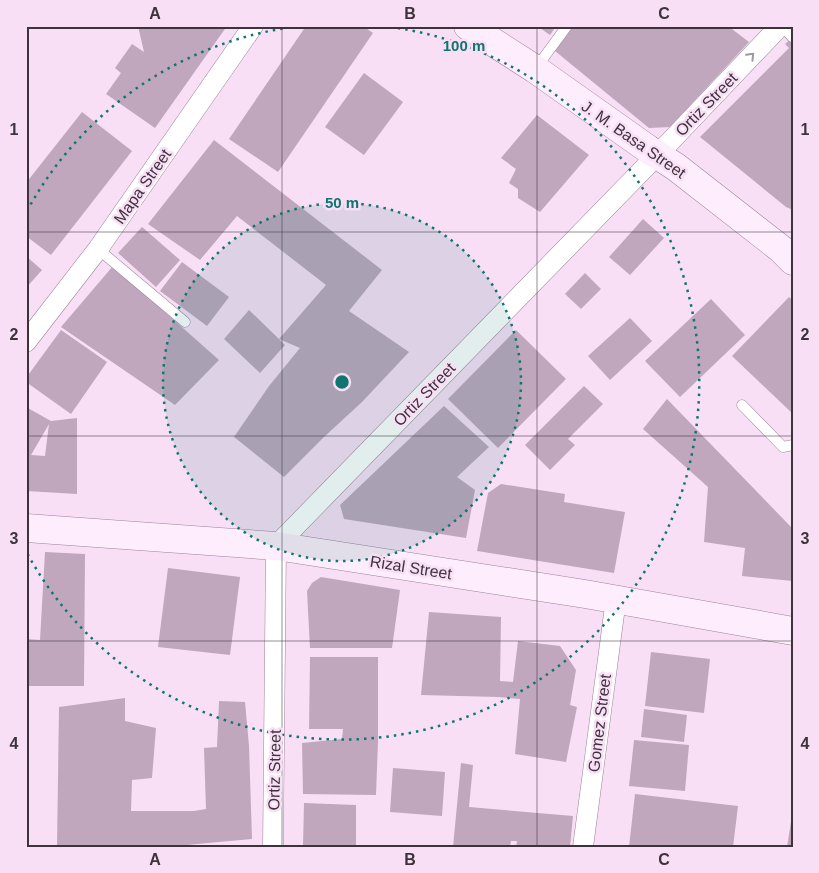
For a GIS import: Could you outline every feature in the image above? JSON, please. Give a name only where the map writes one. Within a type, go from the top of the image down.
[{"type":"main road","name":"J. M. Basa Street","points":[[468,26],[535,69],[657,155],[676,166],[781,249],[793,261]]},
{"type":"main road","name":"Rizal Street","points":[[26,528],[276,546],[616,599],[793,631]]},
{"type":"street","name":"Mapa Street","points":[[26,342],[98,249],[254,26]]},
{"type":"street","name":"Ortiz Street","points":[[273,847],[276,546],[781,26]]},
{"type":"street","name":"Gomez Street","points":[[583,847],[616,599]]},
{"type":"lane","points":[[535,69],[567,26]]},
{"type":"lane","points":[[781,26],[792,37]]},
{"type":"lane","points":[[98,249],[186,322]]},
{"type":"lane","points":[[742,405],[783,447],[793,445]]},
{"type":"building","points":[[138,26],[227,26],[155,128],[106,94],[121,73],[115,68],[132,44],[144,52]]},
{"type":"building","points":[[306,26],[363,26],[373,33],[278,172],[229,139]]},
{"type":"building","points":[[537,26],[556,26],[550,35]]},
{"type":"building","points":[[573,26],[728,26],[749,42],[670,127],[649,128],[555,51]]},
{"type":"building","points":[[793,37],[793,210],[786,207],[700,137],[789,48],[785,44]]},
{"type":"building","points":[[364,73],[403,102],[364,155],[325,127]]},
{"type":"building","points":[[82,112],[132,151],[51,255],[26,236],[26,183]]},
{"type":"building","points":[[537,115],[589,155],[540,212],[518,198],[518,189],[509,183],[516,169],[501,158]]},
{"type":"building","points":[[214,140],[382,270],[349,311],[409,352],[362,402],[284,477],[234,437],[269,386],[300,348],[279,339],[326,285],[237,216],[200,260],[148,224]]},
{"type":"building","points":[[643,219],[664,238],[630,275],[609,257]]},
{"type":"building","points":[[142,227],[180,260],[156,287],[118,253]]},
{"type":"building","points":[[26,256],[42,270],[26,288]]},
{"type":"building","points":[[182,262],[229,297],[207,326],[160,291]]},
{"type":"building","points":[[113,266],[219,360],[175,405],[61,327]]},
{"type":"building","points":[[585,273],[601,289],[581,309],[565,294]]},
{"type":"building","points":[[789,297],[793,300],[793,414],[732,356]]},
{"type":"building","points":[[711,299],[745,335],[680,397],[645,361]]},
{"type":"building","points":[[249,310],[285,345],[260,373],[224,339]]},
{"type":"building","points":[[630,318],[652,341],[610,380],[588,356]]},
{"type":"building","points":[[61,330],[107,362],[71,414],[26,382],[26,378]]},
{"type":"building","points":[[516,330],[566,379],[498,448],[448,399]]},
{"type":"building","points":[[584,386],[603,404],[568,439],[575,445],[550,470],[525,445]]},
{"type":"building","points":[[667,399],[793,529],[793,581],[742,576],[745,548],[704,542],[708,487],[643,429]]},
{"type":"building","points":[[444,406],[489,447],[457,477],[475,490],[466,538],[344,519],[340,505]]},
{"type":"building","points":[[26,407],[51,421],[77,418],[77,494],[26,491]],"holes":[[[49,424],[45,456],[31,455]]]},
{"type":"building","points":[[501,484],[565,494],[564,502],[625,512],[614,573],[477,551],[488,493]]},
{"type":"building","points":[[45,552],[85,554],[84,686],[26,686],[26,639],[40,640]]},
{"type":"building","points":[[168,568],[240,577],[230,655],[158,647]]},
{"type":"building","points":[[321,577],[400,590],[392,648],[310,648],[307,591],[312,583]]},
{"type":"building","points":[[429,612],[501,617],[500,681],[513,682],[518,641],[560,646],[576,670],[570,705],[577,707],[566,762],[515,754],[520,699],[421,695]]},
{"type":"building","points":[[651,652],[710,659],[704,713],[645,706]]},
{"type":"building","points":[[310,657],[378,657],[376,795],[303,794],[302,743],[342,739],[343,729],[309,729]]},
{"type":"building","points":[[125,698],[125,721],[156,728],[152,778],[132,780],[131,811],[194,811],[206,809],[204,748],[217,747],[219,701],[245,702],[249,746],[252,839],[187,845],[187,847],[57,847],[59,707]]},
{"type":"building","points":[[644,709],[687,715],[684,742],[641,737]]},
{"type":"building","points":[[634,740],[689,745],[685,791],[629,786]]},
{"type":"building","points":[[461,763],[473,765],[469,807],[573,816],[570,847],[516,847],[517,841],[511,841],[510,847],[453,847]]},
{"type":"building","points":[[393,768],[445,772],[442,816],[390,812]]},
{"type":"building","points":[[635,794],[738,806],[733,847],[629,847]]},
{"type":"building","points":[[304,803],[356,805],[356,847],[303,847]]},
{"type":"building","points":[[792,815],[793,847],[787,847]]}]
